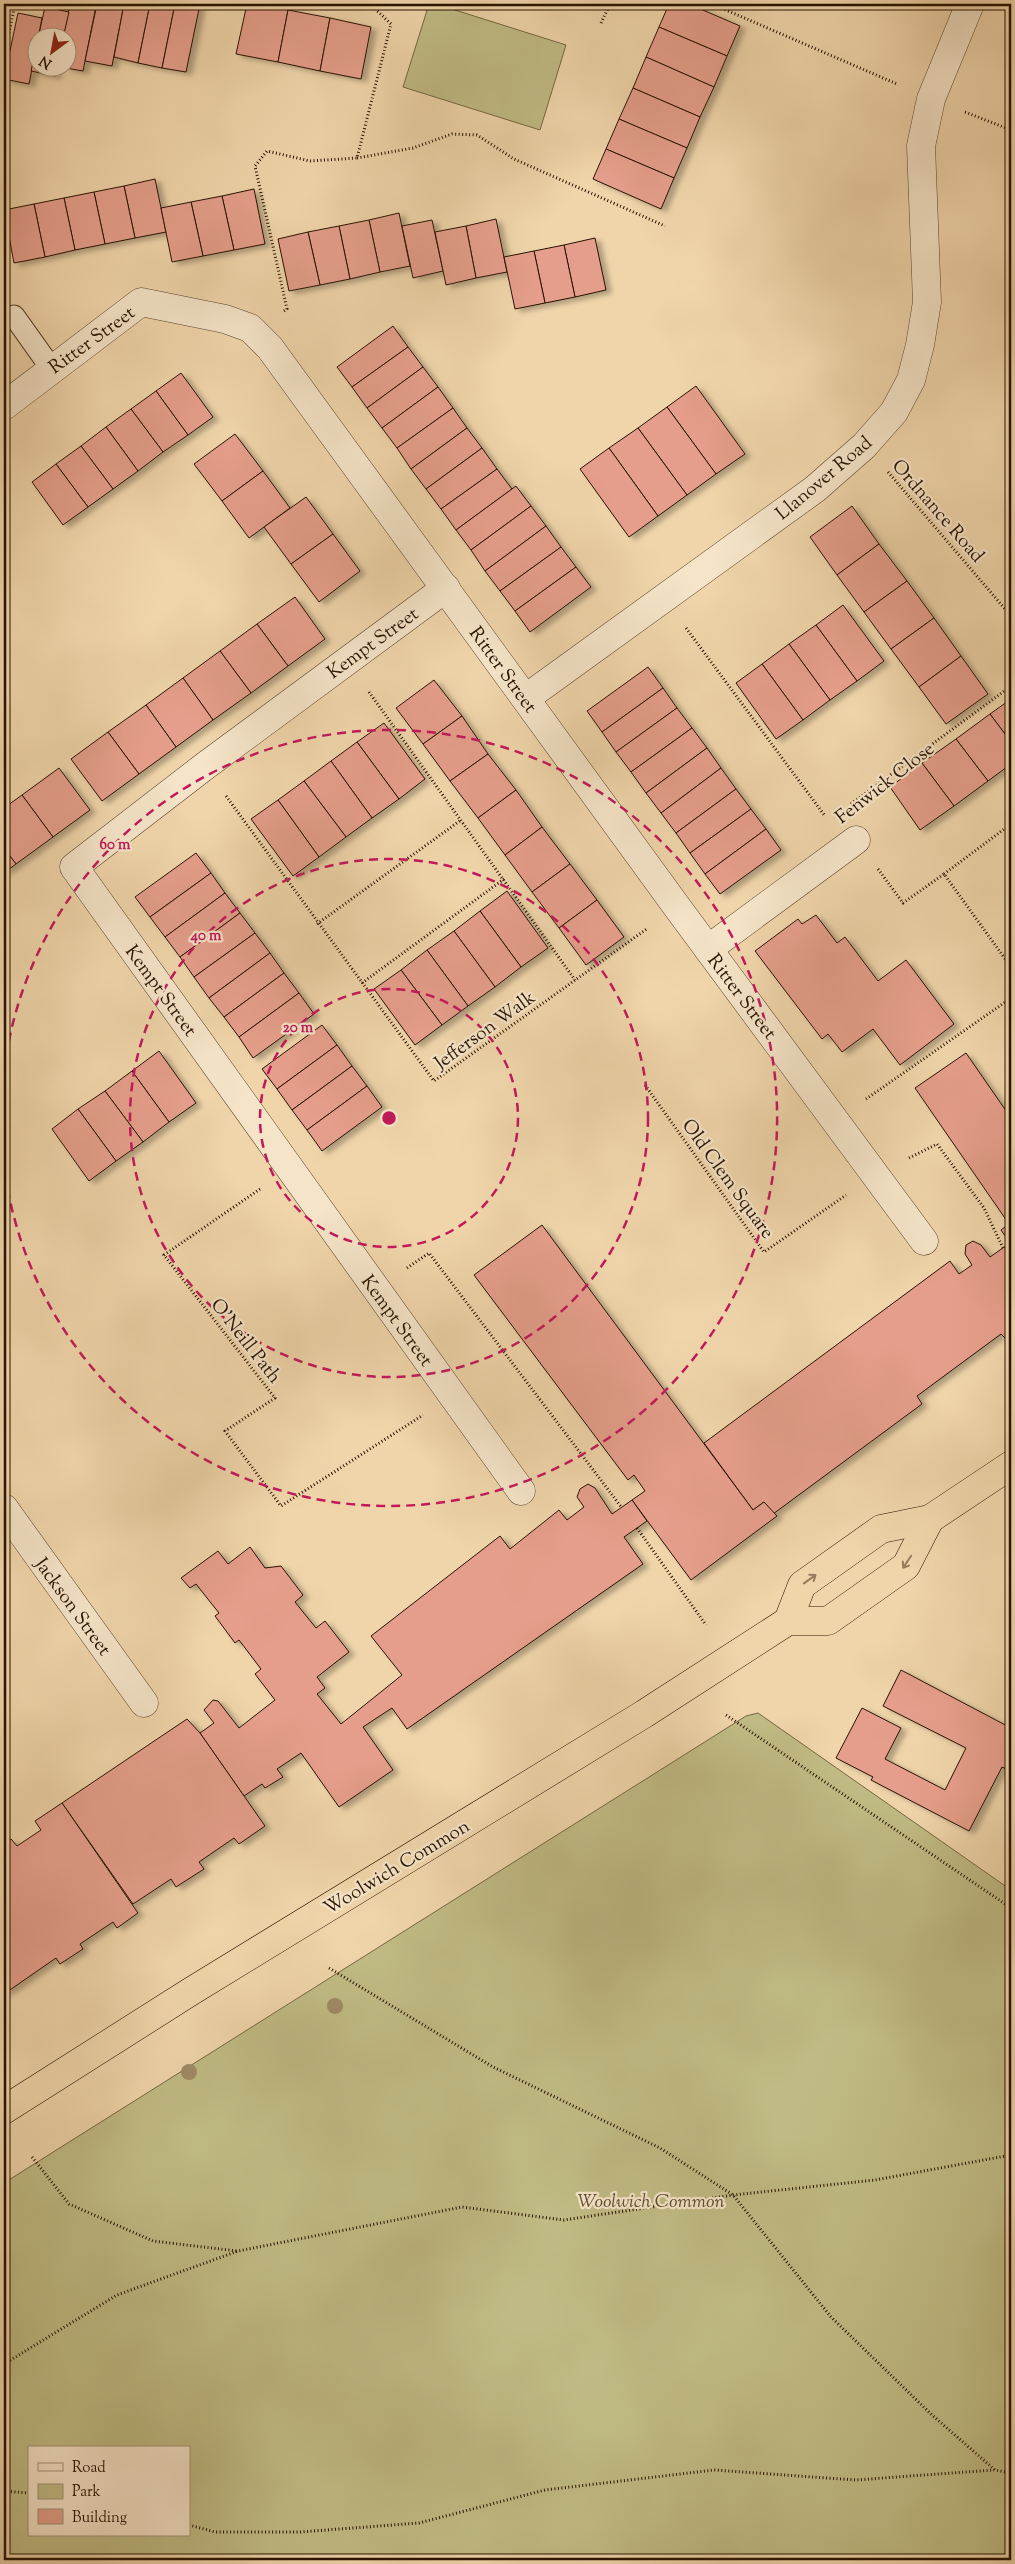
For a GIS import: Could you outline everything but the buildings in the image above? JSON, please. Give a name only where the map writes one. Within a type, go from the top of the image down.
[{"type":"highway","points":[[930,1519],[906,1566],[828,1622],[788,1621],[802,1585],[880,1529],[930,1519],[1011,1465]]},
{"type":"highway","name":"Woolwich Common","points":[[4,2110],[190,1992],[644,1714],[788,1621]]},
{"type":"street","name":"Llanover Road","points":[[526,698],[814,490],[864,446],[894,412],[911,380],[920,345],[927,302],[921,146],[931,99],[970,4]]},
{"type":"street","name":"Ritter Street","points":[[4,406],[51,368],[141,302],[224,319],[250,328],[270,348],[677,907],[836,1119],[924,1241]]},
{"type":"street","name":"Kempt Street","points":[[446,588],[205,766],[74,868],[520,1491]]},
{"type":"street","name":"Fenwick Close","points":[[708,949],[856,840]]},
{"type":"street","name":"Jackson Street","points":[[4,1508],[144,1703]]},
{"type":"lane","points":[[14,316],[51,368]]},
{"type":"path","points":[[4,57],[16,4]]},
{"type":"path","points":[[357,158],[391,24],[370,4]]},
{"type":"path","points":[[602,23],[610,4]]},
{"type":"path","points":[[712,4],[931,99],[1011,130]]},
{"type":"path","points":[[281,282],[255,166],[267,151],[310,161],[357,158],[413,148],[452,134],[477,135],[514,159],[665,226]]},
{"type":"path","name":"Ordnance Road","points":[[864,446],[1011,616]]},
{"type":"path","points":[[664,598],[828,821]]},
{"type":"path","points":[[346,661],[575,980]]},
{"type":"path","name":"Fenwick Close","points":[[856,840],[828,821],[1011,686]]},
{"type":"path","name":"Jefferson Walk","points":[[205,766],[317,924],[434,1081],[677,907]]},
{"type":"path","points":[[317,924],[461,820]]},
{"type":"path","points":[[856,840],[903,903],[1011,824]]},
{"type":"path","points":[[944,874],[1011,966]]},
{"type":"path","points":[[362,984],[504,879]]},
{"type":"path","points":[[836,1119],[1011,998]]},
{"type":"path","name":"Old Clem Square","points":[[645,1085],[764,1252],[876,1174]]},
{"type":"path","points":[[876,1174],[937,1144],[984,1208],[1003,1248]]},
{"type":"path","name":"O'Neill Path","points":[[290,1168],[164,1255],[274,1398],[225,1431],[281,1506],[453,1396]]},
{"type":"path","points":[[376,1290],[429,1252],[622,1508]]},
{"type":"path","points":[[637,1528],[706,1625]]},
{"type":"path","points":[[726,1715],[1011,1908]]},
{"type":"path","points":[[329,1968],[493,2067],[660,2148],[733,2195],[831,2317],[932,2415],[995,2470]]},
{"type":"path","points":[[4,2364],[118,2295],[238,2251],[462,2208],[564,2220],[733,2195],[875,2180],[1011,2154]]},
{"type":"path","points":[[32,2157],[70,2204],[153,2241],[238,2251]]},
{"type":"path","points":[[190,2525],[215,2532],[300,2532],[420,2523],[545,2490],[714,2470],[856,2480],[995,2470],[1011,2473]]},
{"type":"path","points":[[4,2491],[28,2493]]},
{"type":"green space","points":[[429,4],[436,4],[566,45],[540,130],[403,87]]},
{"type":"green space","name":"Woolwich Common","points":[[758,1713],[1011,1890],[1011,2560],[4,2560],[4,2183],[746,1716]]}]
